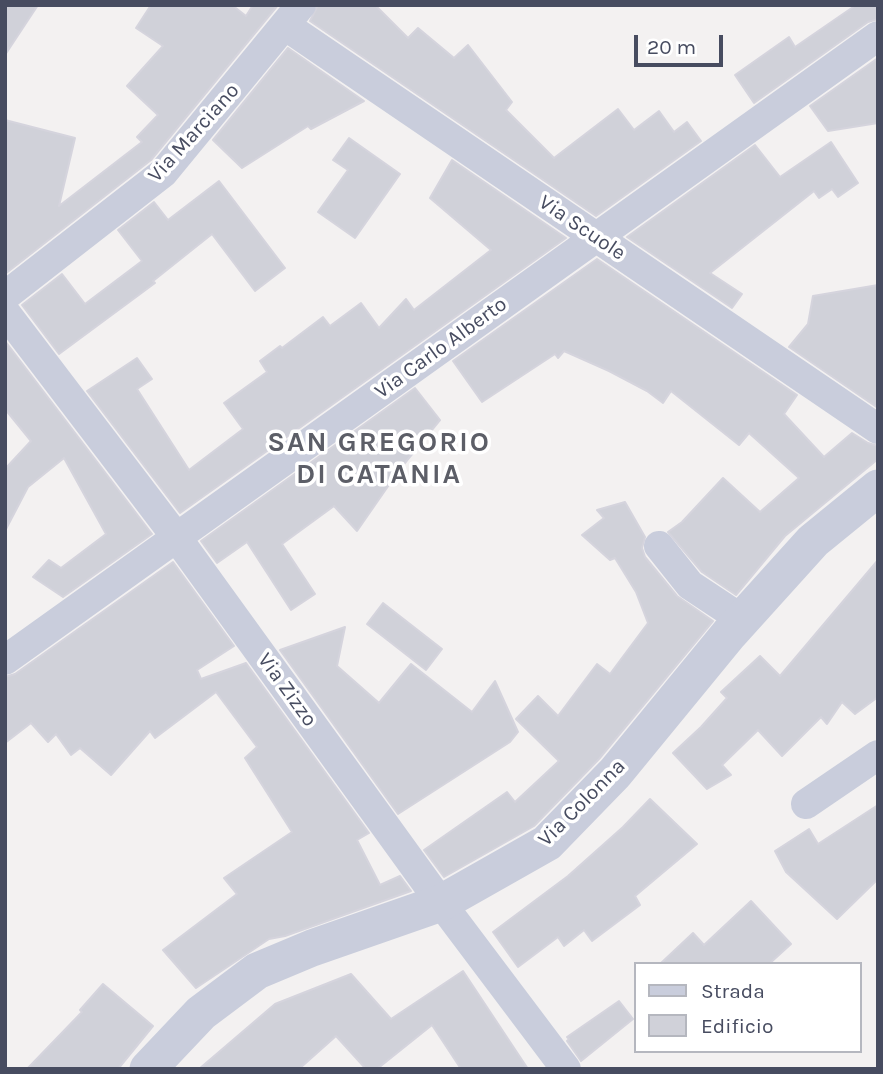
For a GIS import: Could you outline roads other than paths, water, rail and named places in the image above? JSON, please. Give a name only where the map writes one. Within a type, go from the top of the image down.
[{"type":"street","name":"Via Scuole","points":[[294,16],[595,237],[878,429]]},
{"type":"street","name":"Via Marciano","points":[[5,296],[163,173],[294,16]]},
{"type":"street","name":"Via Carlo Alberto","points":[[5,660],[878,36]]},
{"type":"street","name":"Via Zizzo","points":[[5,312],[177,538],[441,903],[566,1069]]},
{"type":"street","name":"Via Colonna","points":[[148,1069],[201,1013],[257,971],[312,948],[441,903],[547,843],[615,773],[813,541],[878,488]]},
{"type":"street","points":[[659,546],[690,585],[743,620]]},
{"type":"street","points":[[806,804],[878,755]]},
{"type":"district","name":"SAN GREGORIO DI CATANIA","points":[[379,459]]}]
